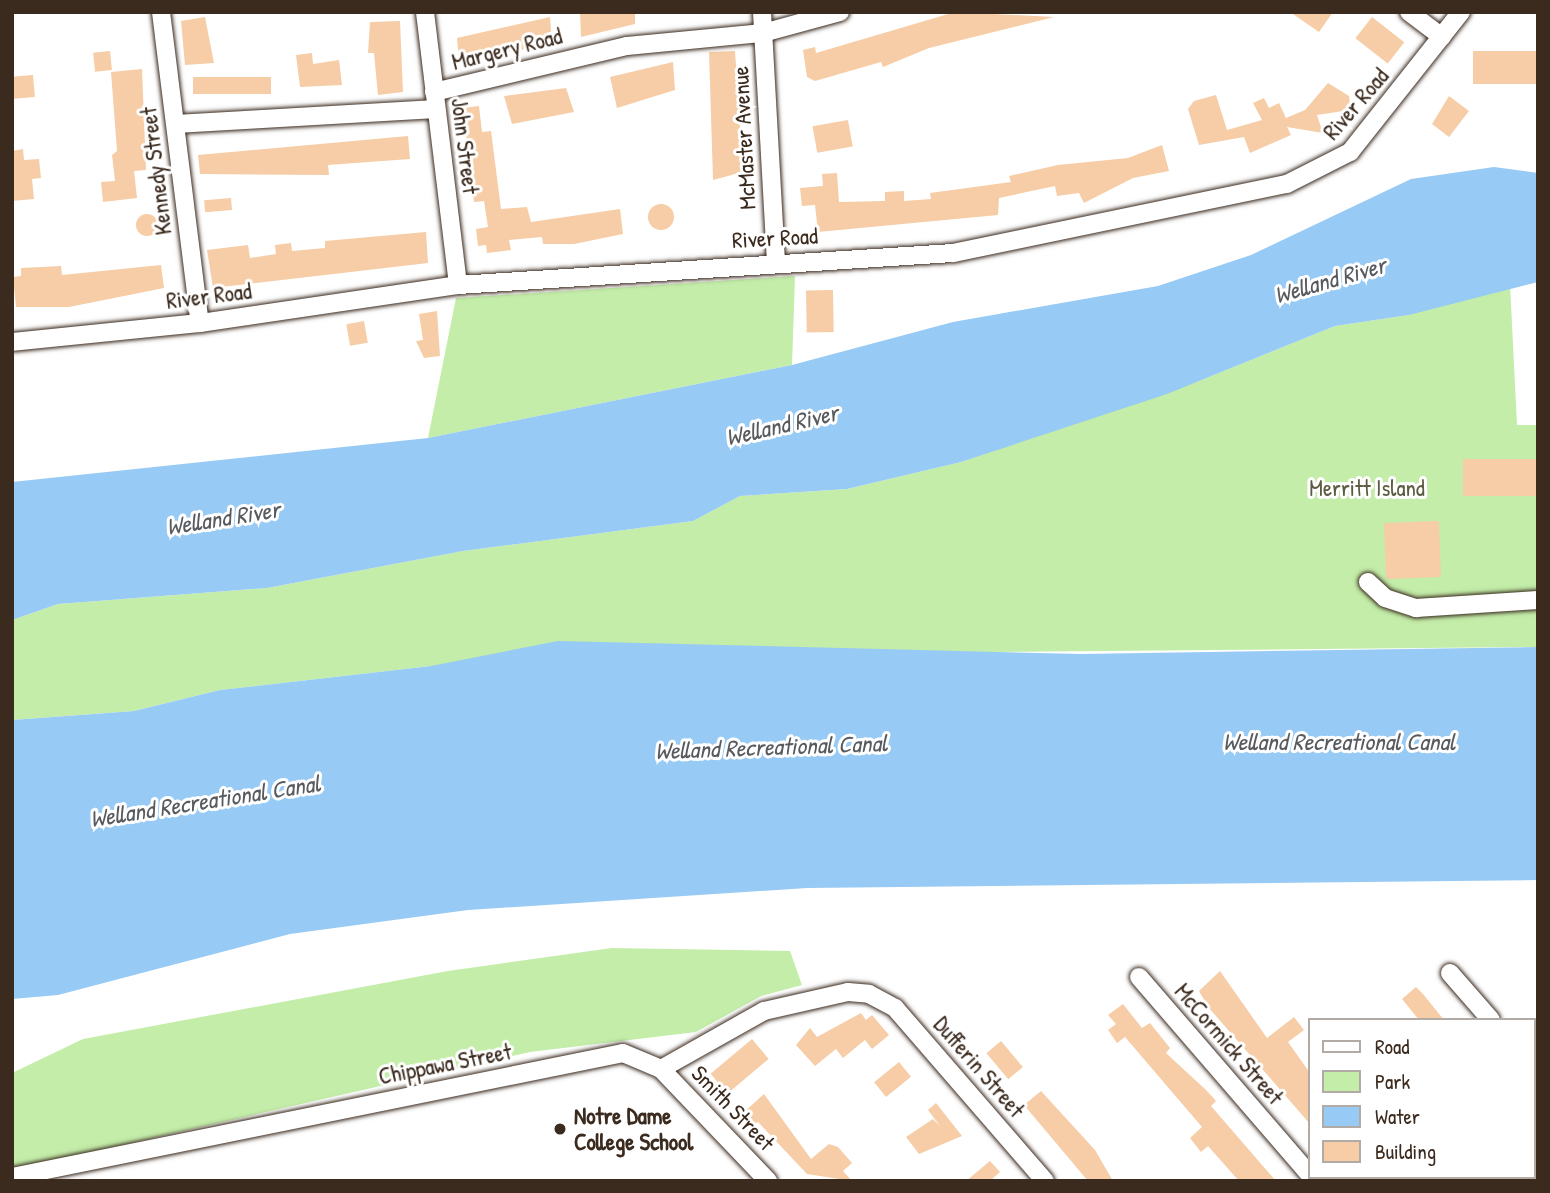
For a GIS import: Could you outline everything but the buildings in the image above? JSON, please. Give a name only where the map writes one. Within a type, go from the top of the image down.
[{"type":"street","name":"Kennedy Street","points":[[161,12],[200,323]]},
{"type":"street","name":"John Street","points":[[425,12],[458,285]]},
{"type":"street","name":"McMaster Avenue","points":[[762,12],[776,261]]},
{"type":"street","name":"Margery Road","points":[[176,124],[435,100],[628,46],[763,33],[840,12]]},
{"type":"street","points":[[1409,12],[1442,37]]},
{"type":"street","name":"River Road","points":[[12,342],[200,323],[458,285],[776,261],[962,251],[1310,177],[1364,137],[1461,12]]},
{"type":"street","points":[[1368,582],[1385,598],[1416,608],[1538,600]]},
{"type":"street","points":[[1450,973],[1489,1018]]},
{"type":"street","name":"McCormick Street","points":[[1139,977],[1308,1173]]},
{"type":"street","name":"Dufferin Street","points":[[661,1069],[764,1011],[848,992],[869,993],[895,1008],[1045,1181]]},
{"type":"street","name":"Chippawa Street","points":[[12,1177],[559,1070],[582,1059],[623,1053],[661,1069]]},
{"type":"street","name":"Smith Street","points":[[661,1069],[768,1181]]},
{"type":"green space","points":[[795,276],[792,365],[428,438],[456,298]]},
{"type":"green space","name":"Merritt Island","points":[[1510,284],[1517,425],[1538,425],[1538,647],[866,653],[431,666],[220,690],[134,711],[12,720],[12,620],[58,604],[267,588],[463,551],[693,521],[740,496],[847,489],[961,462],[1199,381],[1335,326],[1409,315]]},
{"type":"green space","points":[[612,948],[790,951],[802,985],[761,996],[696,1032],[530,1052],[12,1170],[12,1073],[83,1039],[448,971]]},
{"type":"water","name":"Welland River","points":[[1494,167],[1538,173],[1538,282],[1409,315],[1335,326],[1167,394],[961,462],[847,489],[740,496],[693,521],[463,551],[267,588],[58,604],[12,620],[12,482],[428,438],[792,365],[953,322],[1158,286],[1251,255],[1411,179]]},
{"type":"water","name":"Welland Recreational Canal","points":[[558,641],[1081,654],[1538,647],[1538,880],[807,888],[468,910],[290,934],[58,995],[12,999],[12,720],[134,711],[220,690],[431,666]]},
{"type":"place","name":"Notre Dame College School","points":[[560,1129]]}]
